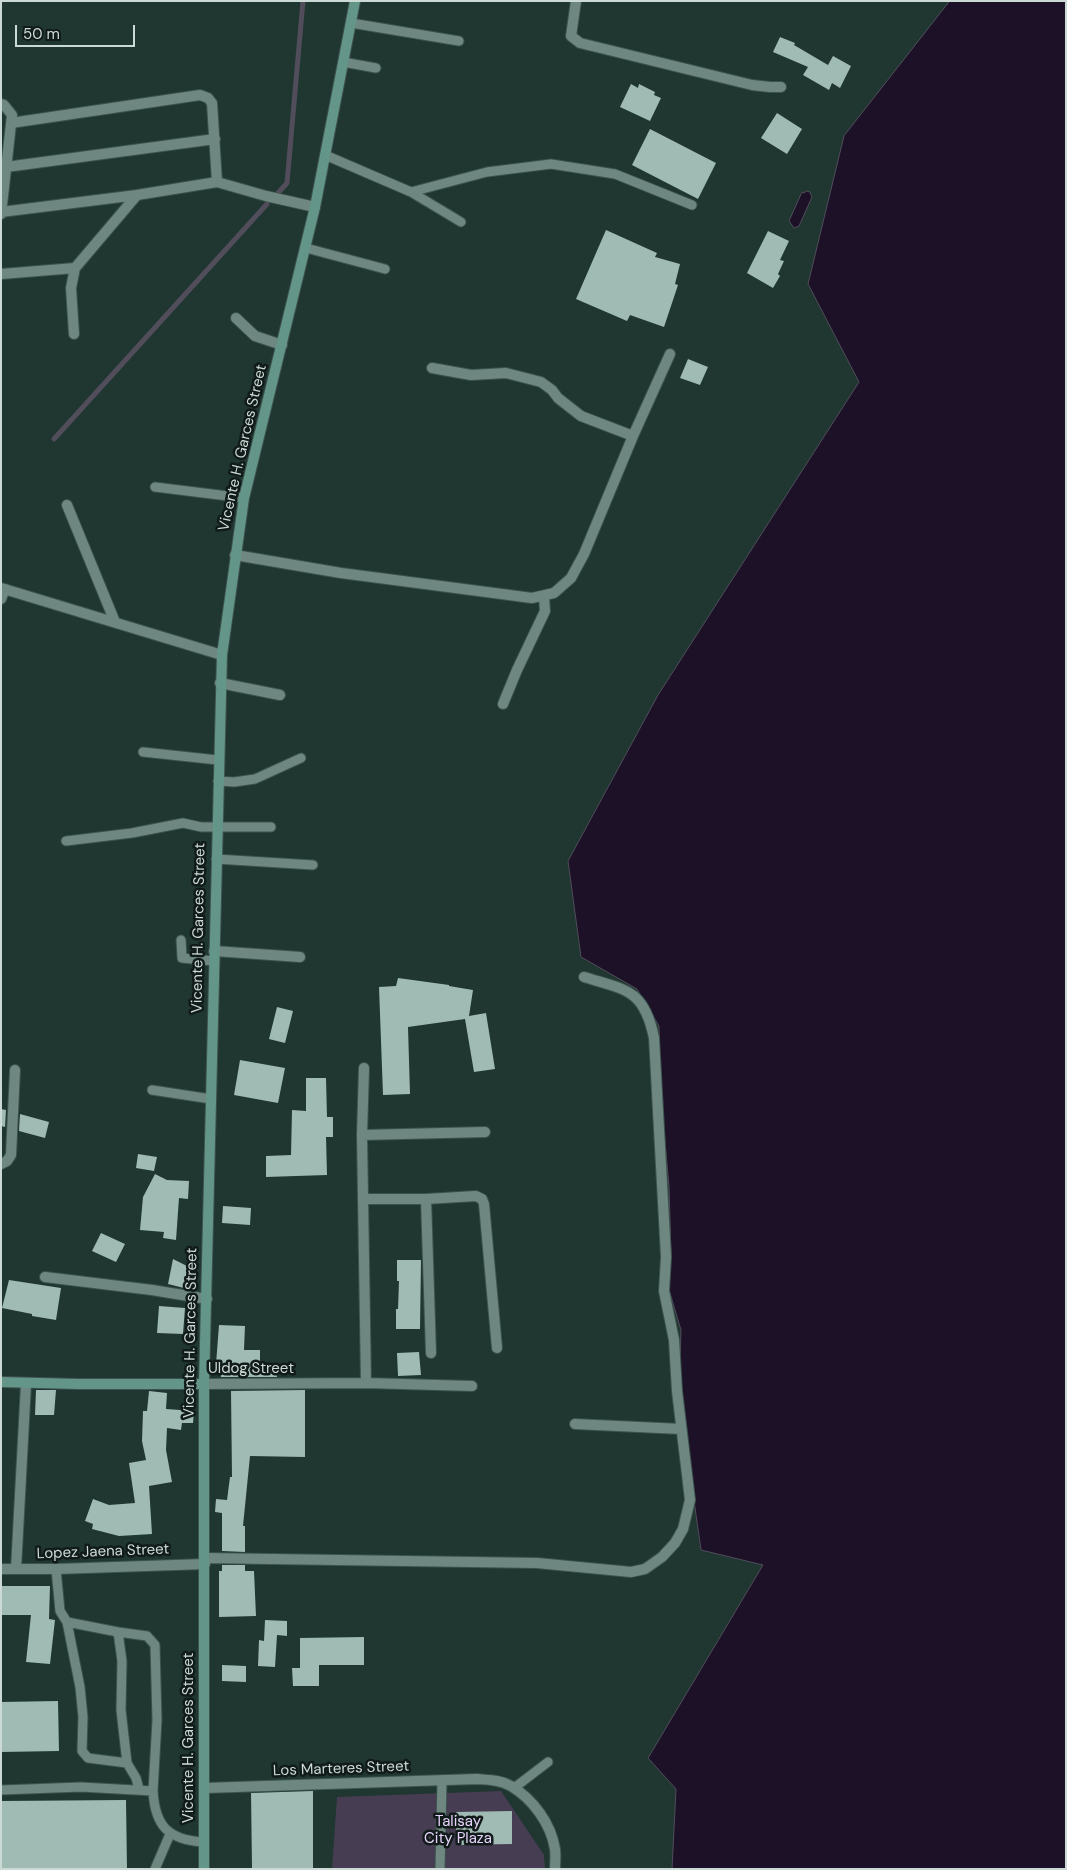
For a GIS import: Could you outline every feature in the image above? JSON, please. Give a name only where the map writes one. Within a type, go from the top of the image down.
[{"type":"street","name":"Vicente H. Garces Street","points":[[204,1869],[204,1384],[222,655],[244,498],[315,208],[355,1]]},
{"type":"street","points":[[576,1],[571,25],[571,36],[580,43],[752,85],[781,86]]},
{"type":"street","points":[[11,123],[200,96],[208,98],[212,103],[217,182]]},
{"type":"street","points":[[1,104],[12,115],[1,213],[217,182],[315,208]]},
{"type":"street","points":[[6,167],[215,139]]},
{"type":"street","points":[[74,334],[71,288],[75,268],[137,194]]},
{"type":"street","points":[[1,274],[75,268]]},
{"type":"street","points":[[236,318],[255,336],[282,345]]},
{"type":"street","points":[[235,555],[341,573],[532,598],[544,597],[554,593],[563,586],[578,566],[670,354]]},
{"type":"street","points":[[432,368],[471,375],[506,373],[541,382],[581,416],[633,436]]},
{"type":"street","points":[[67,505],[115,622]]},
{"type":"street","points":[[2,592],[115,622],[222,655]]},
{"type":"street","points":[[503,704],[545,611],[544,597]]},
{"type":"street","points":[[220,683],[280,695]]},
{"type":"street","points":[[214,956],[300,957]]},
{"type":"street","name":"Lopez Jaena Street","points":[[1,1569],[56,1569],[205,1561],[537,1563],[631,1572],[645,1569],[662,1557],[675,1543],[683,1529],[690,1500],[681,1429],[674,1340],[664,1291],[666,1257],[654,1038],[651,1020],[640,1001],[629,992],[584,977]]},
{"type":"street","points":[[364,1068],[362,1135],[366,1383]]},
{"type":"street","points":[[1,1164],[7,1161],[11,1155],[15,1070]]},
{"type":"street","points":[[362,1135],[485,1132]]},
{"type":"street","points":[[363,1199],[426,1199],[476,1196],[482,1199],[497,1348]]},
{"type":"street","points":[[426,1199],[431,1354]]},
{"type":"street","points":[[45,1277],[152,1290],[207,1299]]},
{"type":"street","name":"Uldog Street","points":[[1,1382],[26,1384],[366,1383],[472,1386]]},
{"type":"street","points":[[16,1569],[26,1384]]},
{"type":"street","points":[[574,1424],[681,1429]]},
{"type":"street","name":"Los Marteres Street","points":[[205,1788],[477,1779],[495,1780],[514,1788]]},
{"type":"street","points":[[514,1788],[529,1800],[542,1816],[552,1835],[555,1850],[555,1869]]},
{"type":"lane","points":[[351,23],[459,41]]},
{"type":"lane","points":[[344,62],[376,68]]},
{"type":"lane","points":[[325,155],[410,192],[461,222]]},
{"type":"lane","points":[[410,192],[487,172],[551,164],[615,174],[692,205]]},
{"type":"lane","points":[[306,248],[385,269]]},
{"type":"lane","points":[[155,487],[244,498]]},
{"type":"lane","points":[[143,752],[218,760]]},
{"type":"lane","points":[[218,781],[234,782],[255,779],[301,758]]},
{"type":"lane","points":[[66,841],[132,833],[183,823],[201,827],[270,827]]},
{"type":"lane","points":[[216,859],[313,865]]},
{"type":"lane","points":[[181,940],[182,958],[214,956]]},
{"type":"lane","points":[[152,1090],[211,1099]]},
{"type":"lane","points":[[56,1569],[60,1612],[67,1622],[80,1687],[83,1717],[82,1751],[88,1758],[127,1764]]},
{"type":"lane","points":[[67,1622],[147,1636],[155,1645],[157,1720],[154,1802],[160,1823],[170,1834],[187,1841],[204,1842]]},
{"type":"lane","points":[[118,1632],[122,1661],[121,1710],[127,1764],[136,1778],[139,1789]]},
{"type":"lane","points":[[514,1788],[548,1762]]},
{"type":"lane","points":[[440,1869],[442,1781]]},
{"type":"lane","points":[[1,1790],[81,1787],[153,1791]]},
{"type":"lane","points":[[154,1869],[170,1834]]},
{"type":"green space","name":"Talisay City Plaza","points":[[501,1791],[544,1855],[545,1869],[332,1869],[337,1797]]},
{"type":"shaded area","points":[[950,1],[1066,1],[1066,1869],[672,1869],[676,1789],[648,1758],[763,1565],[701,1550],[679,1395],[681,1330],[667,1283],[671,1256],[669,1186],[660,1087],[659,1026],[637,989],[581,957],[568,861],[658,695],[859,382],[808,284],[844,136]]},
{"type":"shaded area","points":[[802,192],[810,192],[812,197],[799,226],[794,228],[789,221]]},
{"type":"building","points":[[780,37],[795,43],[794,45],[828,65],[833,56],[851,66],[840,88],[832,83],[829,90],[803,75],[808,67],[773,52]]},
{"type":"building","points":[[631,84],[638,88],[639,84],[655,92],[654,95],[661,98],[650,121],[620,107]]},
{"type":"building","points":[[777,113],[802,129],[787,154],[761,138]]},
{"type":"building","points":[[650,129],[716,163],[698,199],[632,165]]},
{"type":"building","points":[[606,230],[657,253],[655,257],[680,264],[675,284],[678,285],[664,327],[630,315],[627,321],[576,299]]},
{"type":"building","points":[[768,231],[789,241],[780,260],[784,261],[778,274],[780,276],[773,288],[747,273]]},
{"type":"building","points":[[688,359],[708,367],[700,385],[680,378]]},
{"type":"building","points":[[398,978],[473,990],[469,1016],[486,1013],[495,1069],[474,1072],[465,1019],[408,1027],[410,1094],[383,1095],[379,987],[396,986]]},
{"type":"building","points":[[277,1007],[293,1011],[285,1043],[269,1039]]},
{"type":"building","points":[[240,1060],[285,1068],[278,1103],[234,1095]]},
{"type":"building","points":[[306,1078],[326,1078],[327,1117],[333,1117],[333,1137],[326,1137],[327,1175],[266,1177],[266,1156],[291,1155],[292,1110],[306,1111]]},
{"type":"building","points":[[1,1109],[6,1110],[5,1127],[1,1126]]},
{"type":"building","points":[[20,1114],[49,1122],[45,1138],[19,1131]]},
{"type":"building","points":[[138,1154],[157,1157],[154,1171],[136,1168]]},
{"type":"building","points":[[155,1174],[167,1180],[189,1181],[188,1199],[179,1198],[176,1240],[163,1238],[164,1232],[140,1230],[143,1197]]},
{"type":"building","points":[[223,1206],[251,1208],[250,1225],[222,1223]]},
{"type":"building","points":[[101,1233],[125,1244],[116,1262],[92,1251]]},
{"type":"building","points":[[173,1259],[189,1267],[192,1290],[168,1284]]},
{"type":"building","points":[[397,1260],[421,1260],[420,1329],[396,1329],[399,1281],[397,1281]]},
{"type":"building","points":[[9,1280],[61,1288],[56,1320],[2,1308]]},
{"type":"building","points":[[159,1306],[185,1308],[183,1334],[157,1333]]},
{"type":"building","points":[[219,1325],[245,1326],[244,1350],[260,1350],[260,1366],[277,1365],[277,1377],[221,1377],[220,1365],[216,1364]]},
{"type":"building","points":[[419,1352],[421,1375],[398,1376],[397,1353]]},
{"type":"building","points":[[36,1390],[56,1390],[54,1415],[35,1415]]},
{"type":"building","points":[[305,1390],[305,1457],[250,1456],[243,1526],[245,1526],[245,1552],[222,1551],[222,1513],[215,1512],[216,1499],[227,1500],[230,1477],[232,1477],[231,1391]]},
{"type":"building","points":[[149,1391],[167,1393],[166,1409],[194,1411],[193,1423],[182,1423],[181,1430],[167,1428],[166,1450],[172,1482],[149,1486],[152,1534],[119,1536],[92,1529],[93,1524],[85,1521],[93,1499],[109,1505],[135,1503],[129,1463],[146,1460],[142,1441],[143,1411],[147,1411]]},
{"type":"building","points":[[222,1565],[245,1565],[245,1571],[254,1571],[256,1616],[219,1617],[219,1571],[222,1571]]},
{"type":"building","points":[[1,1586],[50,1586],[49,1619],[55,1620],[50,1664],[26,1662],[31,1615],[1,1615]]},
{"type":"building","points":[[265,1620],[287,1621],[287,1636],[277,1635],[275,1667],[258,1666],[259,1640],[264,1641]]},
{"type":"building","points":[[364,1637],[364,1665],[319,1665],[319,1686],[293,1686],[292,1668],[300,1668],[300,1638]]},
{"type":"building","points":[[222,1665],[246,1666],[246,1682],[222,1681]]},
{"type":"building","points":[[58,1701],[59,1751],[1,1752],[1,1702]]},
{"type":"building","points":[[313,1791],[313,1869],[252,1869],[251,1793]]},
{"type":"building","points":[[126,1800],[127,1869],[1,1869],[1,1801]]},
{"type":"building","points":[[512,1811],[512,1844],[456,1845],[456,1812]]},
{"type":"waterway","points":[[278,193],[287,183],[303,1]]},
{"type":"waterway","points":[[54,439],[267,204]]}]
